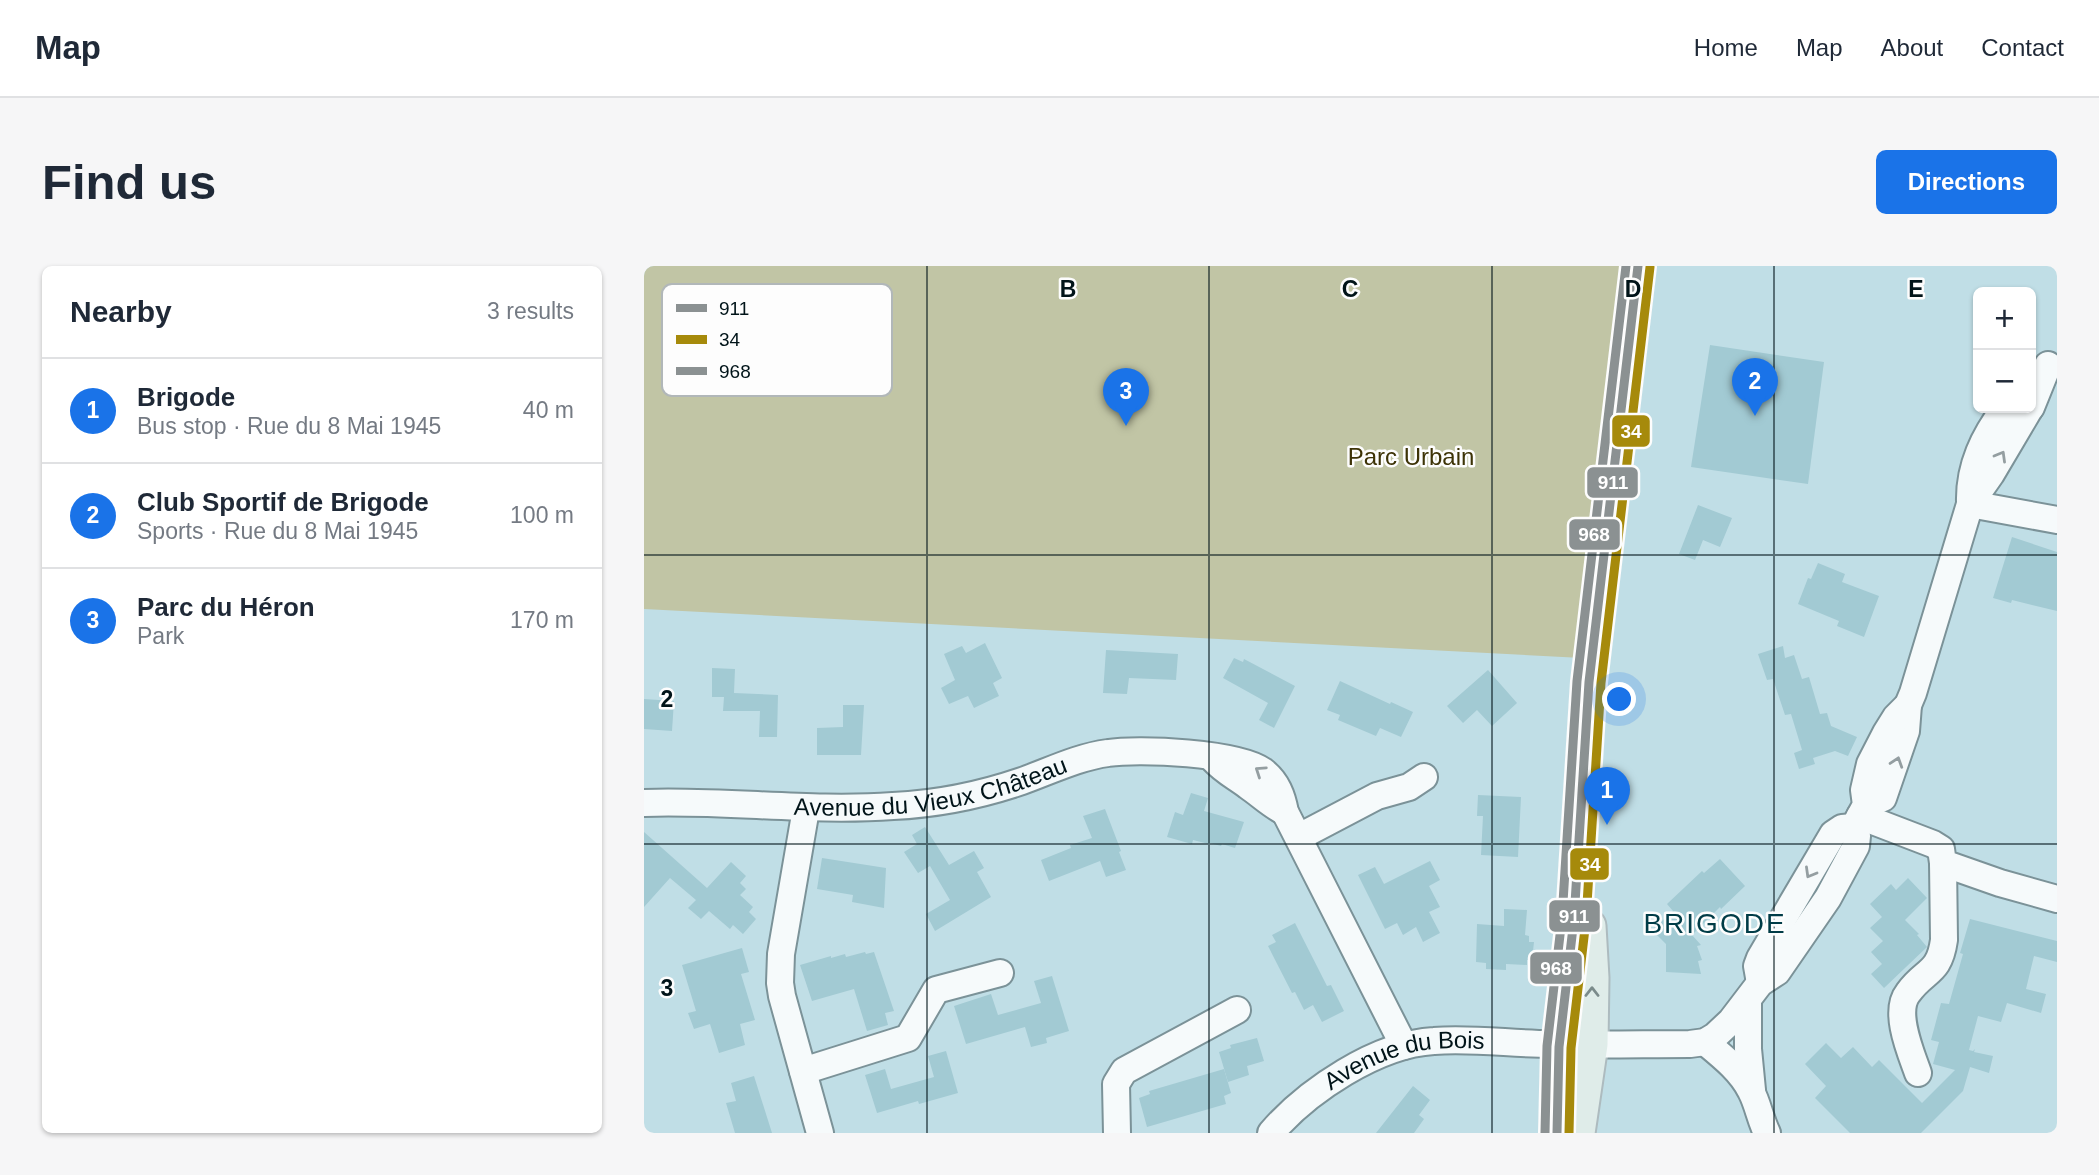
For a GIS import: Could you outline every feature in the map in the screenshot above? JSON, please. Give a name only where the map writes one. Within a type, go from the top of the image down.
[{"type":"main road","points":[[1578,1133],[1574,919],[1592,652],[1638,266]]},
{"type":"main road","points":[[1557,1133],[1592,978],[1589,923],[1602,716],[1652,266]]},
{"type":"street","points":[[2036,395],[2048,367]]},
{"type":"street","points":[[1752,1092],[1738,1072],[1705,1042],[1724,1029],[1754,991],[1777,972],[1828,898],[1856,846],[1860,816],[1883,798],[1906,731],[1908,705],[1970,504],[1970,482],[1977,458],[1985,438],[2002,413]]},
{"type":"street","points":[[1970,504],[2027,413]]},
{"type":"street","points":[[1970,504],[2057,520]]},
{"type":"street","name":"Avenue du Vieux Château","points":[[644,803],[806,809],[892,806],[967,797],[1109,752],[1141,751],[1212,757],[1225,772],[1284,812],[1404,1046]]},
{"type":"street","points":[[1299,837],[1377,796],[1409,787],[1424,776]]},
{"type":"street","points":[[806,809],[780,969],[782,996],[820,1133]]},
{"type":"street","points":[[1860,816],[1941,849],[1944,940],[1942,951],[1932,970],[1908,992],[1904,1004],[1903,1034],[1918,1073]]},
{"type":"street","points":[[1943,863],[2057,899]]},
{"type":"street","points":[[803,1072],[908,1038],[936,990],[1000,973]]},
{"type":"street","points":[[1754,991],[1748,1049],[1752,1092],[1767,1133]]},
{"type":"street","points":[[1117,1133],[1115,1084],[1124,1071],[1237,1010]]},
{"type":"street","name":"Avenue du Bois","points":[[1270,1133],[1317,1092],[1376,1056],[1404,1046],[1435,1040],[1575,1044],[1705,1042]]},
{"type":"green space","name":"Parc Urbain","points":[[644,266],[1625,266],[1582,658],[644,609]]},
{"type":"building","points":[[1710,345],[1824,362],[1808,484],[1691,467]]},
{"type":"building","points":[[1698,505],[1732,518],[1720,547],[1703,540],[1695,560],[1679,554]]},
{"type":"building","points":[[2012,537],[2057,552],[2057,611],[1993,598]]},
{"type":"building","points":[[1818,563],[1845,574],[1842,582],[1879,596],[1864,637],[1837,626],[1839,621],[1798,604],[1808,578],[1811,579]]},
{"type":"building","points":[[985,643],[1002,678],[993,683],[999,696],[974,708],[968,696],[949,704],[941,688],[955,680],[944,654],[962,646],[966,653]]},
{"type":"building","points":[[1783,646],[1785,658],[1794,655],[1802,679],[1809,677],[1820,714],[1827,713],[1831,726],[1857,737],[1848,756],[1835,751],[1813,758],[1815,764],[1799,769],[1794,753],[1802,750],[1791,714],[1785,715],[1773,679],[1767,680],[1758,654]]},
{"type":"building","points":[[1106,650],[1178,654],[1176,680],[1129,678],[1127,694],[1103,693]]},
{"type":"building","points":[[1234,658],[1243,662],[1244,659],[1295,686],[1274,728],[1259,720],[1268,703],[1223,678]]},
{"type":"building","points":[[712,668],[735,669],[734,693],[778,695],[777,737],[759,737],[760,711],[723,711],[724,697],[712,697]]},
{"type":"building","points":[[1488,670],[1517,703],[1492,726],[1477,710],[1463,723],[1447,706]]},
{"type":"building","points":[[1340,681],[1413,712],[1401,737],[1380,728],[1376,736],[1338,720],[1340,715],[1327,710]]},
{"type":"building","points":[[644,699],[674,701],[672,731],[644,729]]},
{"type":"building","points":[[843,705],[864,705],[861,755],[817,755],[817,728],[843,727]]},
{"type":"building","points":[[1191,793],[1208,798],[1204,811],[1244,822],[1235,848],[1193,840],[1192,844],[1167,837],[1175,812],[1183,815]]},
{"type":"building","points":[[1478,795],[1521,797],[1518,857],[1481,855],[1483,816],[1477,816]]},
{"type":"building","points":[[1105,809],[1126,870],[1106,877],[1100,861],[1049,881],[1041,860],[1071,848],[1070,845],[1092,838],[1083,816]]},
{"type":"building","points":[[925,827],[949,865],[974,851],[984,868],[977,872],[991,897],[935,931],[926,914],[950,900],[930,866],[918,873],[904,852],[917,844],[912,835]]},
{"type":"building","points":[[644,832],[707,888],[731,862],[746,876],[740,883],[746,889],[740,895],[753,907],[749,912],[756,919],[743,934],[733,925],[730,929],[709,911],[701,919],[688,908],[696,900],[670,878],[644,907]]},
{"type":"building","points":[[822,858],[886,868],[884,908],[852,902],[853,895],[817,889]]},
{"type":"building","points":[[1720,859],[1745,886],[1692,935],[1701,945],[1697,946],[1702,960],[1698,961],[1701,974],[1666,972],[1666,944],[1652,930],[1673,911],[1667,904],[1702,871],[1704,873]]},
{"type":"building","points":[[1430,861],[1440,880],[1429,886],[1440,907],[1429,912],[1440,933],[1423,942],[1416,927],[1403,935],[1397,923],[1385,929],[1358,875],[1375,867],[1384,884]]},
{"type":"building","points":[[1908,878],[1927,898],[1905,920],[1927,947],[1884,988],[1871,974],[1882,964],[1871,952],[1883,941],[1870,928],[1882,917],[1870,904],[1891,884],[1896,890]]},
{"type":"building","points":[[1504,909],[1527,910],[1525,935],[1529,936],[1529,942],[1534,942],[1532,960],[1527,960],[1527,965],[1506,964],[1506,970],[1486,969],[1486,963],[1476,962],[1477,924],[1504,926]]},
{"type":"building","points":[[1970,919],[2057,941],[2057,962],[2034,956],[2026,989],[2046,994],[2041,1013],[2007,1003],[2001,1022],[1978,1016],[1969,1050],[1975,1049],[1974,1052],[1993,1056],[1989,1073],[1970,1067],[1963,1091],[1921,1133],[1850,1133],[1815,1098],[1826,1086],[1805,1064],[1826,1043],[1841,1058],[1853,1047],[1872,1067],[1879,1060],[1922,1103],[1955,1070],[1933,1064],[1939,1042],[1931,1040],[1941,1003],[1949,1004]]},
{"type":"building","points":[[1295,923],[1327,986],[1331,985],[1344,1011],[1322,1022],[1313,1005],[1304,1010],[1295,992],[1292,993],[1268,946],[1276,942],[1272,935]]},
{"type":"building","points":[[742,948],[749,972],[741,974],[755,1020],[740,1024],[745,1045],[719,1053],[710,1024],[694,1029],[688,1013],[696,1011],[682,965]]},
{"type":"building","points":[[874,952],[894,1011],[885,1013],[888,1025],[867,1031],[854,989],[812,1001],[800,965],[831,956],[845,954],[846,957]]},
{"type":"building","points":[[1052,976],[1069,1031],[1046,1038],[1047,1043],[1031,1047],[1025,1027],[966,1044],[954,1006],[991,994],[998,1015],[1041,1003],[1034,981]]},
{"type":"building","points":[[1257,1038],[1264,1061],[1247,1066],[1249,1075],[1228,1082],[1219,1052],[1231,1048],[1230,1045]]},
{"type":"building","points":[[946,1051],[958,1093],[877,1113],[865,1075],[885,1069],[891,1089],[934,1077],[928,1056]]},
{"type":"building","points":[[1224,1069],[1231,1093],[1224,1096],[1226,1104],[1147,1127],[1139,1098],[1150,1094],[1149,1091]]},
{"type":"building","points":[[754,1076],[772,1133],[735,1133],[726,1103],[736,1101],[731,1083]]},
{"type":"building","points":[[1413,1086],[1430,1100],[1419,1115],[1424,1119],[1414,1133],[1376,1133]]},
{"type":"transit line","name":"968","points":[[1545,1133],[1547,1046],[1562,918],[1577,681],[1626,266]]},
{"type":"transit line","name":"911","points":[[1557,1133],[1559,1047],[1574,919],[1589,682],[1638,266]]},
{"type":"transit line","name":"34","points":[[1569,1133],[1571,1048],[1586,920],[1601,683],[1650,267]]},
{"type":"place","name":"Club Sportif de Brigode","points":[[1755,416]]},
{"type":"place","name":"Parc du Héron","points":[[1126,426]]},
{"type":"place","name":"Brigode","points":[[1607,825]]},
{"type":"district","name":"BRIGODE","points":[[1715,923]]}]
